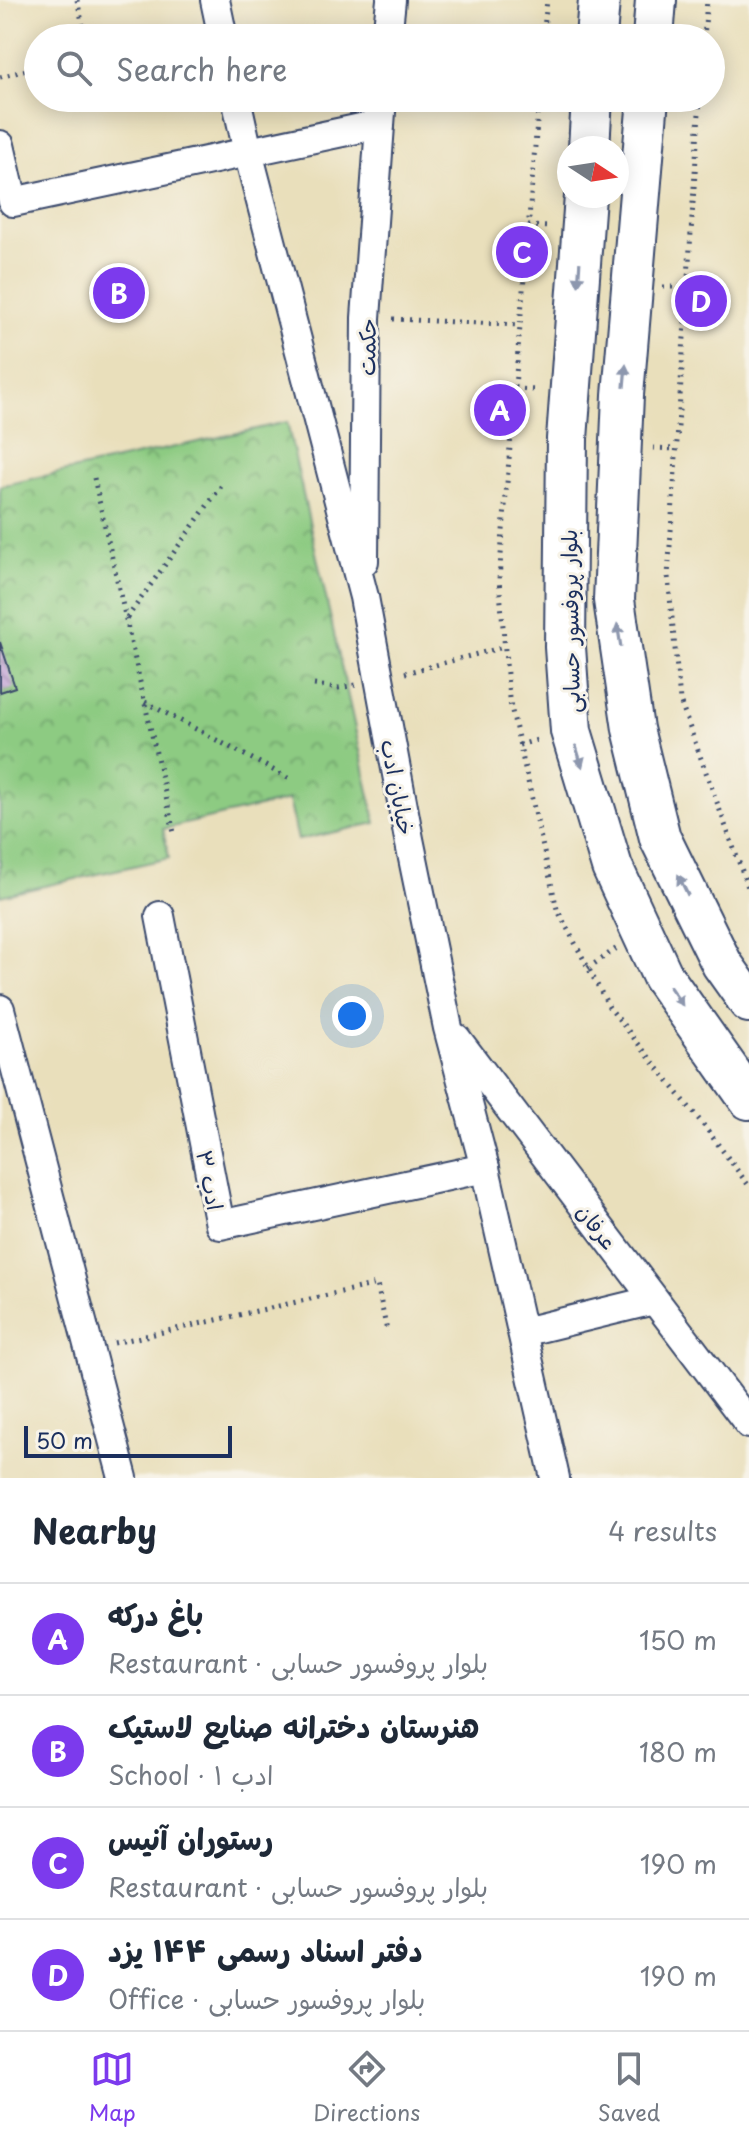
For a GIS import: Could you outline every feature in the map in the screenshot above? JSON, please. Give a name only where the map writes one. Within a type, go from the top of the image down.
[{"type":"main road","points":[[597,24],[599,0]]},
{"type":"main road","points":[[654,24],[656,0]]},
{"type":"main road","points":[[590,136],[591,112]]},
{"type":"main road","name":"بلوار پروفسور حسابی","points":[[647,112],[623,395],[614,600],[633,729],[660,838],[722,964],[749,1002]]},
{"type":"main road","name":"بلوار پروفسور حسابی","points":[[584,208],[567,439],[565,647],[571,731],[612,867],[663,977],[749,1099]]},
{"type":"street","points":[[215,0],[220,24]]},
{"type":"street","points":[[388,24],[391,0]]},
{"type":"street","name":"خیابان ادب","points":[[239,112],[364,597],[448,1028],[485,1168],[555,1478]]},
{"type":"street","points":[[0,145],[13,202],[248,152],[378,112]]},
{"type":"street","name":"حکمت","points":[[364,597],[366,318],[381,112]]},
{"type":"street","name":"ادب ۳","points":[[160,916],[220,1225],[485,1168]]},
{"type":"street","points":[[0,1009],[123,1478]]},
{"type":"street","name":"عرفان","points":[[448,1028],[749,1424]]},
{"type":"street","points":[[523,1332],[654,1300]]},
{"type":"path","points":[[77,0],[83,24]]},
{"type":"path","points":[[544,24],[547,0]]},
{"type":"path","points":[[705,24],[707,0]]},
{"type":"path","points":[[0,77],[24,71]]},
{"type":"path","points":[[699,112],[668,576],[680,701],[749,890]]},
{"type":"path","points":[[366,318],[520,325]]},
{"type":"path","points":[[94,478],[175,837]]},
{"type":"path","points":[[126,619],[222,485]]},
{"type":"path","points":[[314,685],[338,688],[379,680],[504,647]]},
{"type":"path","points":[[145,702],[288,778]]},
{"type":"path","points":[[89,1349],[377,1284],[387,1331]]},
{"type":"green space","points":[[287,422],[376,823],[298,840],[289,800],[163,829],[169,858],[0,896],[0,486]]},
{"type":"building","points":[[0,642],[15,687],[0,692]]},
{"type":"place","name":"رستوران آنیس","points":[[522,252]]},
{"type":"place","name":"هنرستان دخترانه صنایع لاستیک","points":[[119,293]]},
{"type":"place","name":"دفتر اسناد رسمی ۱۴۴ یزد","points":[[701,301]]},
{"type":"place","name":"باغ درکه","points":[[500,410]]}]
